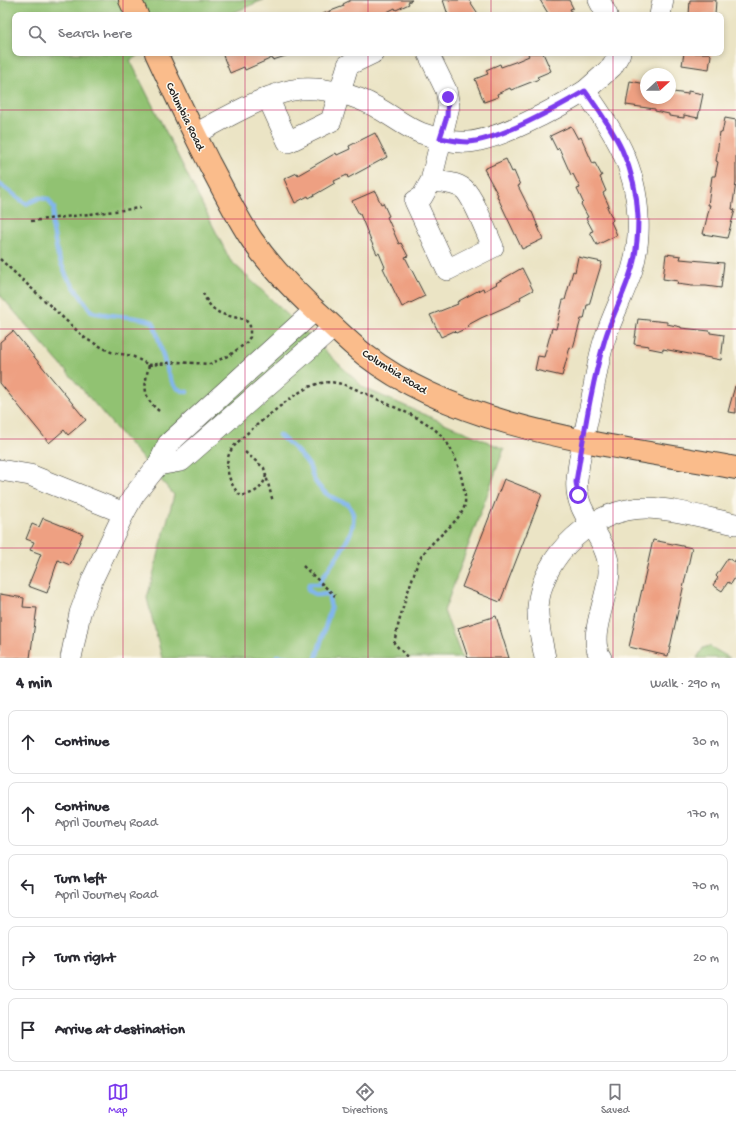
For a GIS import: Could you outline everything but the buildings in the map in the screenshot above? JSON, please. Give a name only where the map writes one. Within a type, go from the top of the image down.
[{"type":"main road","points":[[130,0],[136,12]]},
{"type":"main road","name":"Columbia Road","points":[[157,56],[229,201],[252,240],[294,291],[366,355],[400,377],[435,396],[477,413],[521,426],[583,440],[736,468]]},
{"type":"street","points":[[599,0],[605,12]]},
{"type":"street","points":[[660,12],[662,0]]},
{"type":"street","points":[[268,98],[288,142],[331,121],[348,65],[367,56]]},
{"type":"street","points":[[429,56],[448,97],[447,116],[440,138],[431,180]]},
{"type":"street","points":[[195,134],[268,98],[300,89],[340,93],[375,106],[420,133],[440,138],[469,142],[486,138],[563,104],[585,91],[612,67],[618,56]]},
{"type":"street","points":[[585,91],[605,119],[620,144],[628,161],[637,197],[638,235],[632,270],[605,338],[583,440],[576,482],[581,506],[606,550],[609,562],[609,574],[597,633],[596,645],[601,658]]},
{"type":"street","points":[[71,658],[80,613],[93,578],[134,495],[158,465],[168,444],[315,310]]},
{"type":"street","points":[[158,465],[181,460],[334,327]]},
{"type":"street","points":[[0,470],[30,476],[124,513]]},
{"type":"street","points":[[545,658],[538,617],[540,598],[549,570],[564,547],[577,534],[618,513],[646,508],[736,524]]},
{"type":"path","points":[[32,221],[140,208]]},
{"type":"path","points":[[0,259],[86,339],[111,352],[132,356],[150,365],[155,363],[177,362],[210,364],[230,355],[246,343],[250,337],[250,326],[245,319],[220,314],[210,307],[202,291]]},
{"type":"path","points":[[150,365],[145,393],[150,404],[159,411]]},
{"type":"path","points":[[266,475],[264,484],[259,489],[241,496],[234,490],[231,482],[227,466],[230,453],[237,443],[277,409],[295,395],[318,383],[332,382],[352,387],[429,424],[441,433],[449,444],[460,471],[466,498],[462,512],[420,557],[398,624],[394,643],[408,658]]},
{"type":"path","points":[[245,452],[264,468],[273,502]]},
{"type":"path","points":[[303,566],[335,596]]},
{"type":"green space","points":[[0,0],[263,0],[235,12],[12,12],[12,56],[137,56],[130,60],[230,260],[364,388],[504,449],[444,611],[462,658],[162,658],[147,598],[174,495],[0,295]]},
{"type":"green space","points":[[709,646],[730,658],[697,658],[703,648]]},
{"type":"waterway","points":[[0,184],[26,204],[39,198],[48,199],[54,208],[52,225],[58,256],[67,277],[92,312],[139,318],[153,322],[172,382],[177,388],[187,392]]},
{"type":"waterway","points":[[279,435],[305,460],[314,479],[321,489],[334,498],[348,504],[353,514],[353,523],[347,541],[319,584],[309,584],[308,590],[316,595],[328,594],[331,608],[316,658]]},
{"type":"waterway","points":[[276,658],[277,656],[293,658]]},
{"type":"route","points":[[448,97],[449,106],[440,138],[469,142],[508,130],[563,104],[585,91],[605,119],[628,161],[634,180],[637,197],[638,235],[636,252],[632,270],[605,338],[583,440],[576,482],[578,495]]}]
